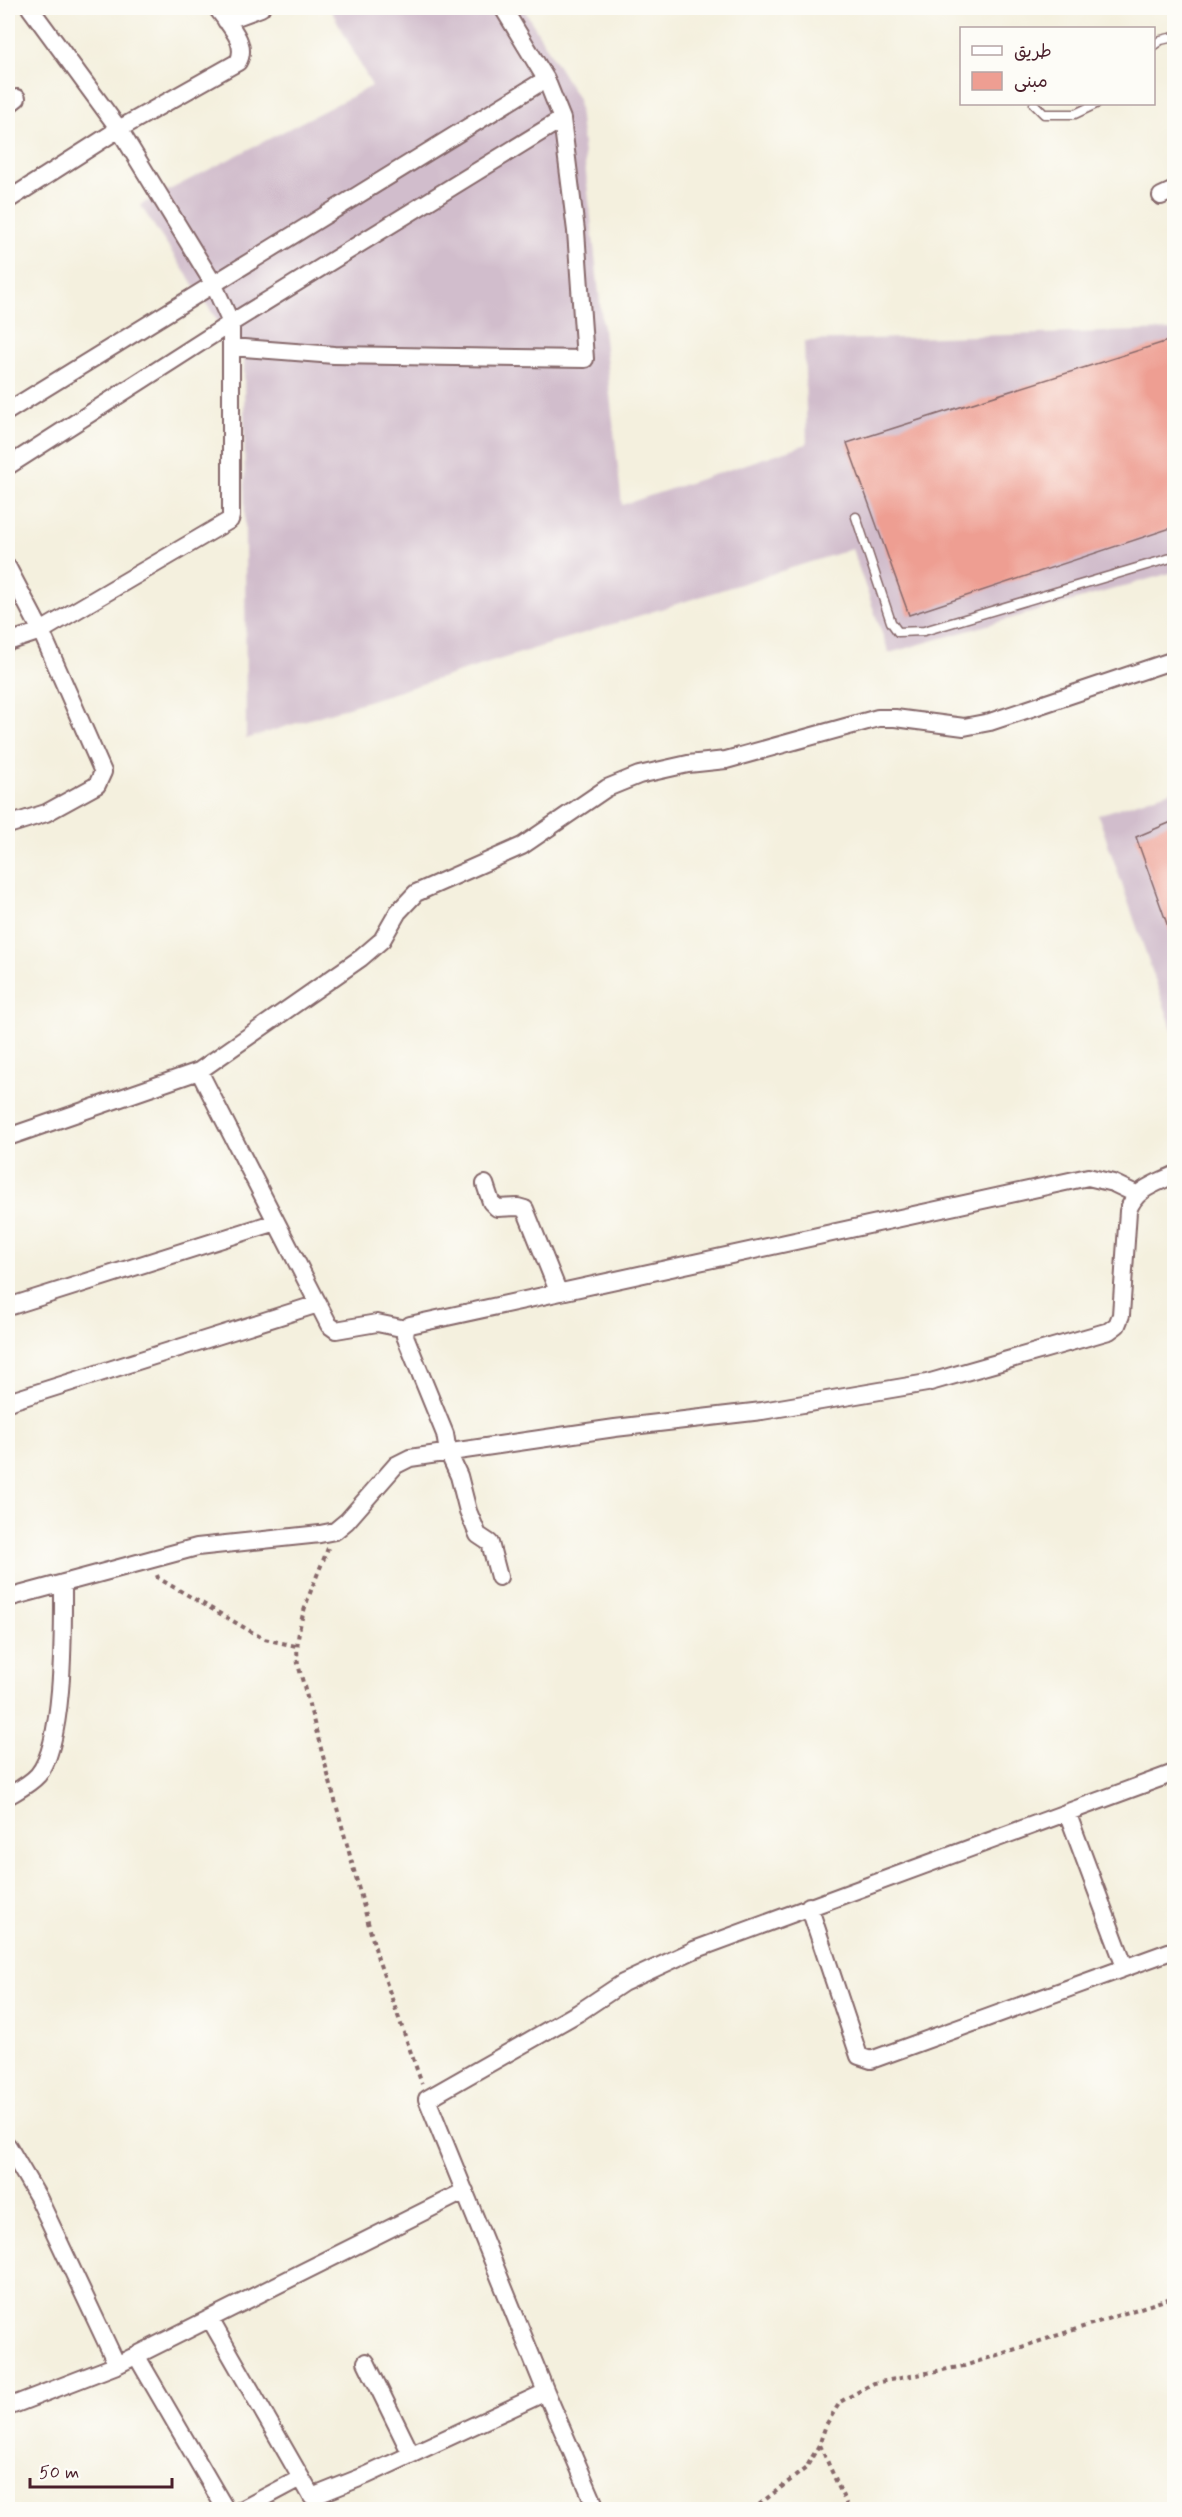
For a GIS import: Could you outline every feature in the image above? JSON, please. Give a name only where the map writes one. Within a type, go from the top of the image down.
[{"type":"street","points":[[8,642],[41,631],[230,520],[231,323],[213,283],[119,129],[30,8]]},
{"type":"street","points":[[8,200],[119,129],[238,62],[243,49],[221,14],[261,8]]},
{"type":"street","points":[[231,347],[334,355],[585,359],[576,231],[562,119],[546,79],[503,8]]},
{"type":"street","points":[[8,411],[546,79]]},
{"type":"street","points":[[8,466],[231,323],[562,119]]},
{"type":"street","points":[[8,568],[41,631],[103,772],[97,785],[46,813],[8,825]]},
{"type":"street","points":[[8,1137],[199,1071],[361,958],[382,940],[398,912],[416,893],[522,846],[607,788],[639,775],[688,764],[726,760],[878,718],[896,718],[964,727],[1174,660]]},
{"type":"street","points":[[199,1071],[329,1325],[336,1329],[377,1323],[406,1329],[416,1322],[1088,1177],[1113,1183],[1136,1194]]},
{"type":"street","points":[[8,1598],[197,1546],[335,1531],[347,1521],[396,1465],[410,1458],[615,1428],[762,1411],[927,1383],[1109,1331],[1117,1325],[1121,1315],[1128,1211],[1136,1194],[1174,1175]]},
{"type":"street","points":[[485,1184],[490,1202],[497,1208],[525,1209],[558,1291]]},
{"type":"street","points":[[8,1307],[276,1222]]},
{"type":"street","points":[[8,1402],[318,1304]]},
{"type":"street","points":[[406,1329],[405,1336],[445,1434],[448,1452],[459,1476],[468,1511],[478,1535],[490,1543],[500,1577]]},
{"type":"street","points":[[8,1796],[38,1775],[49,1756],[62,1670],[63,1583]]},
{"type":"street","points":[[597,2510],[546,2392],[427,2099],[578,2013],[622,1983],[694,1950],[1174,1773]]},
{"type":"street","points":[[1067,1812],[1125,1967]]},
{"type":"street","points":[[809,1906],[859,2056],[871,2060],[1174,1950]]},
{"type":"street","points":[[8,2146],[38,2197],[117,2365]]},
{"type":"street","points":[[8,2407],[117,2365],[465,2191]]},
{"type":"street","points":[[210,2319],[315,2503],[367,2475],[546,2392]]},
{"type":"street","points":[[136,2355],[226,2510]]},
{"type":"street","points":[[366,2362],[411,2454]]},
{"type":"street","points":[[241,2510],[301,2478]]},
{"type":"lane","points":[[1155,44],[1161,40],[1174,37]]},
{"type":"lane","points":[[1035,105],[1044,114],[1075,114],[1094,105]]},
{"type":"lane","points":[[856,517],[891,622],[898,632],[924,631],[1174,557]]},
{"type":"path","points":[[335,1531],[299,1627],[296,1646],[301,1676],[378,1959],[427,2099]]},
{"type":"path","points":[[149,1560],[158,1578],[264,1639],[296,1646]]},
{"type":"path","points":[[752,2510],[806,2468],[819,2445],[826,2425],[840,2402],[874,2383],[964,2366],[1174,2297]]},
{"type":"path","points":[[819,2445],[849,2510]]},
{"type":"shaded area","points":[[330,8],[523,8],[578,99],[622,505],[807,444],[804,341],[1174,330],[1174,572],[889,653],[852,549],[246,739],[244,360],[140,205],[372,86]]},
{"type":"shaded area","points":[[1174,790],[1174,1034],[1098,815]]},
{"type":"building","points":[[1174,339],[1174,527],[909,615],[847,443]]},
{"type":"building","points":[[1174,821],[1174,938],[1172,938],[1136,837]]}]
